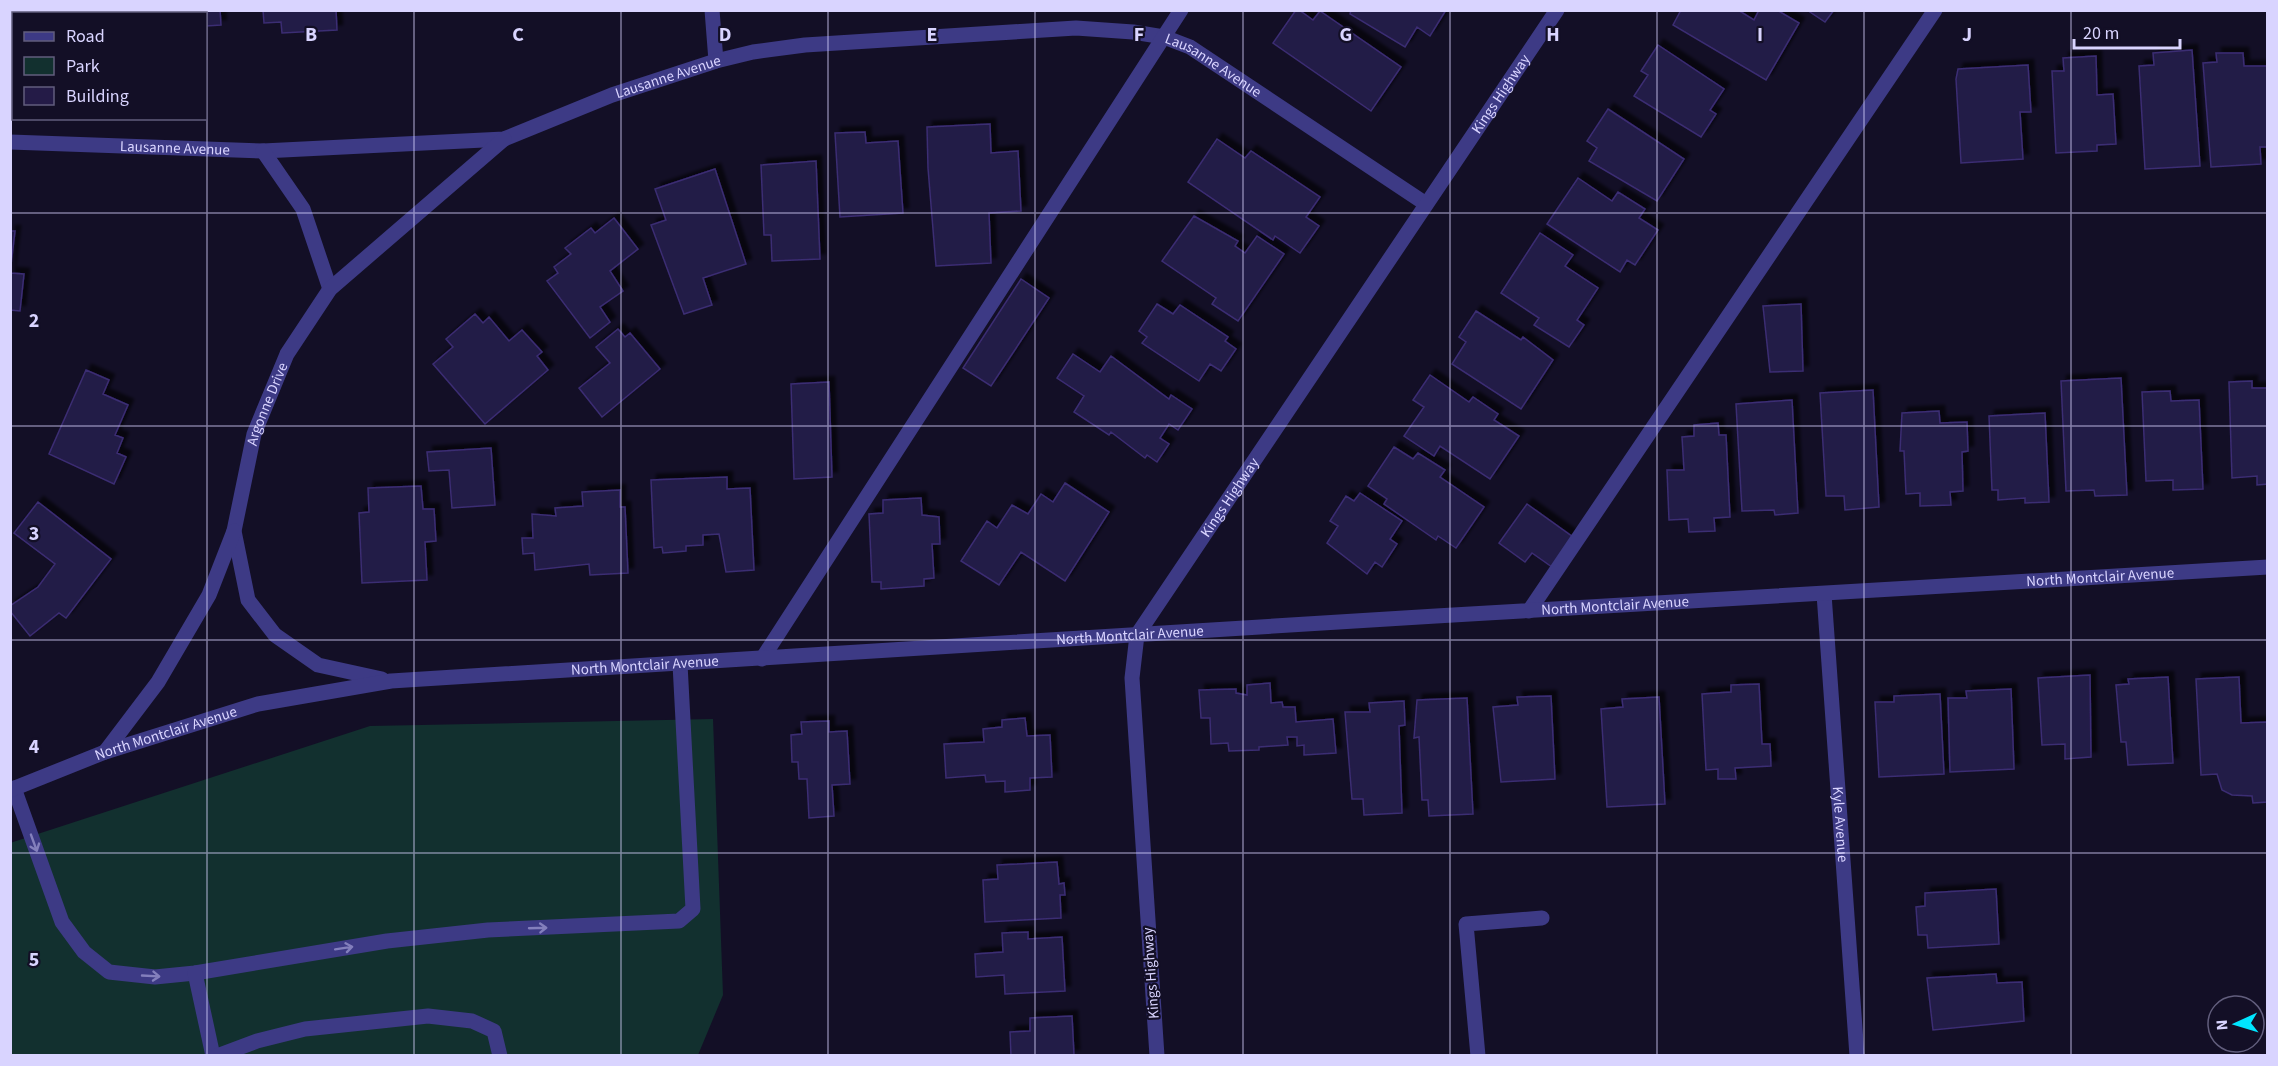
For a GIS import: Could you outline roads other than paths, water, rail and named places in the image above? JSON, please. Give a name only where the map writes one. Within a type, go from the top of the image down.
[{"type":"street","points":[[712,10],[716,61]]},
{"type":"street","points":[[762,659],[1181,10]]},
{"type":"street","name":"Kings Highway","points":[[1157,1056],[1132,678],[1137,636],[1557,10]]},
{"type":"street","points":[[1529,611],[1935,10]]},
{"type":"street","name":"Lausanne Avenue","points":[[10,142],[263,151],[504,139],[612,95],[716,61],[753,52],[805,45],[1076,28],[1133,32],[1164,37],[1190,47],[1426,204]]},
{"type":"street","name":"Argonne Drive","points":[[105,752],[158,682],[209,595],[234,531],[254,434],[287,354],[330,289],[504,139]]},
{"type":"street","points":[[263,151],[303,209],[330,289]]},
{"type":"street","name":"Argonne Drive","points":[[234,531],[248,600],[276,635],[318,665],[391,681]]},
{"type":"street","name":"North Montclair Avenue","points":[[12,789],[105,752],[258,704],[391,681],[2268,567]]},
{"type":"street","name":"Kyle Avenue","points":[[1824,594],[1857,1056]]},
{"type":"street","points":[[12,789],[62,922],[84,952],[109,972],[155,977],[195,973],[387,941],[488,930],[679,921],[693,909],[680,664]]},
{"type":"street","points":[[1478,1056],[1466,924],[1542,918]]},
{"type":"street","points":[[195,973],[215,1056],[257,1041],[305,1029],[428,1016],[472,1021],[494,1031],[500,1056]]}]
